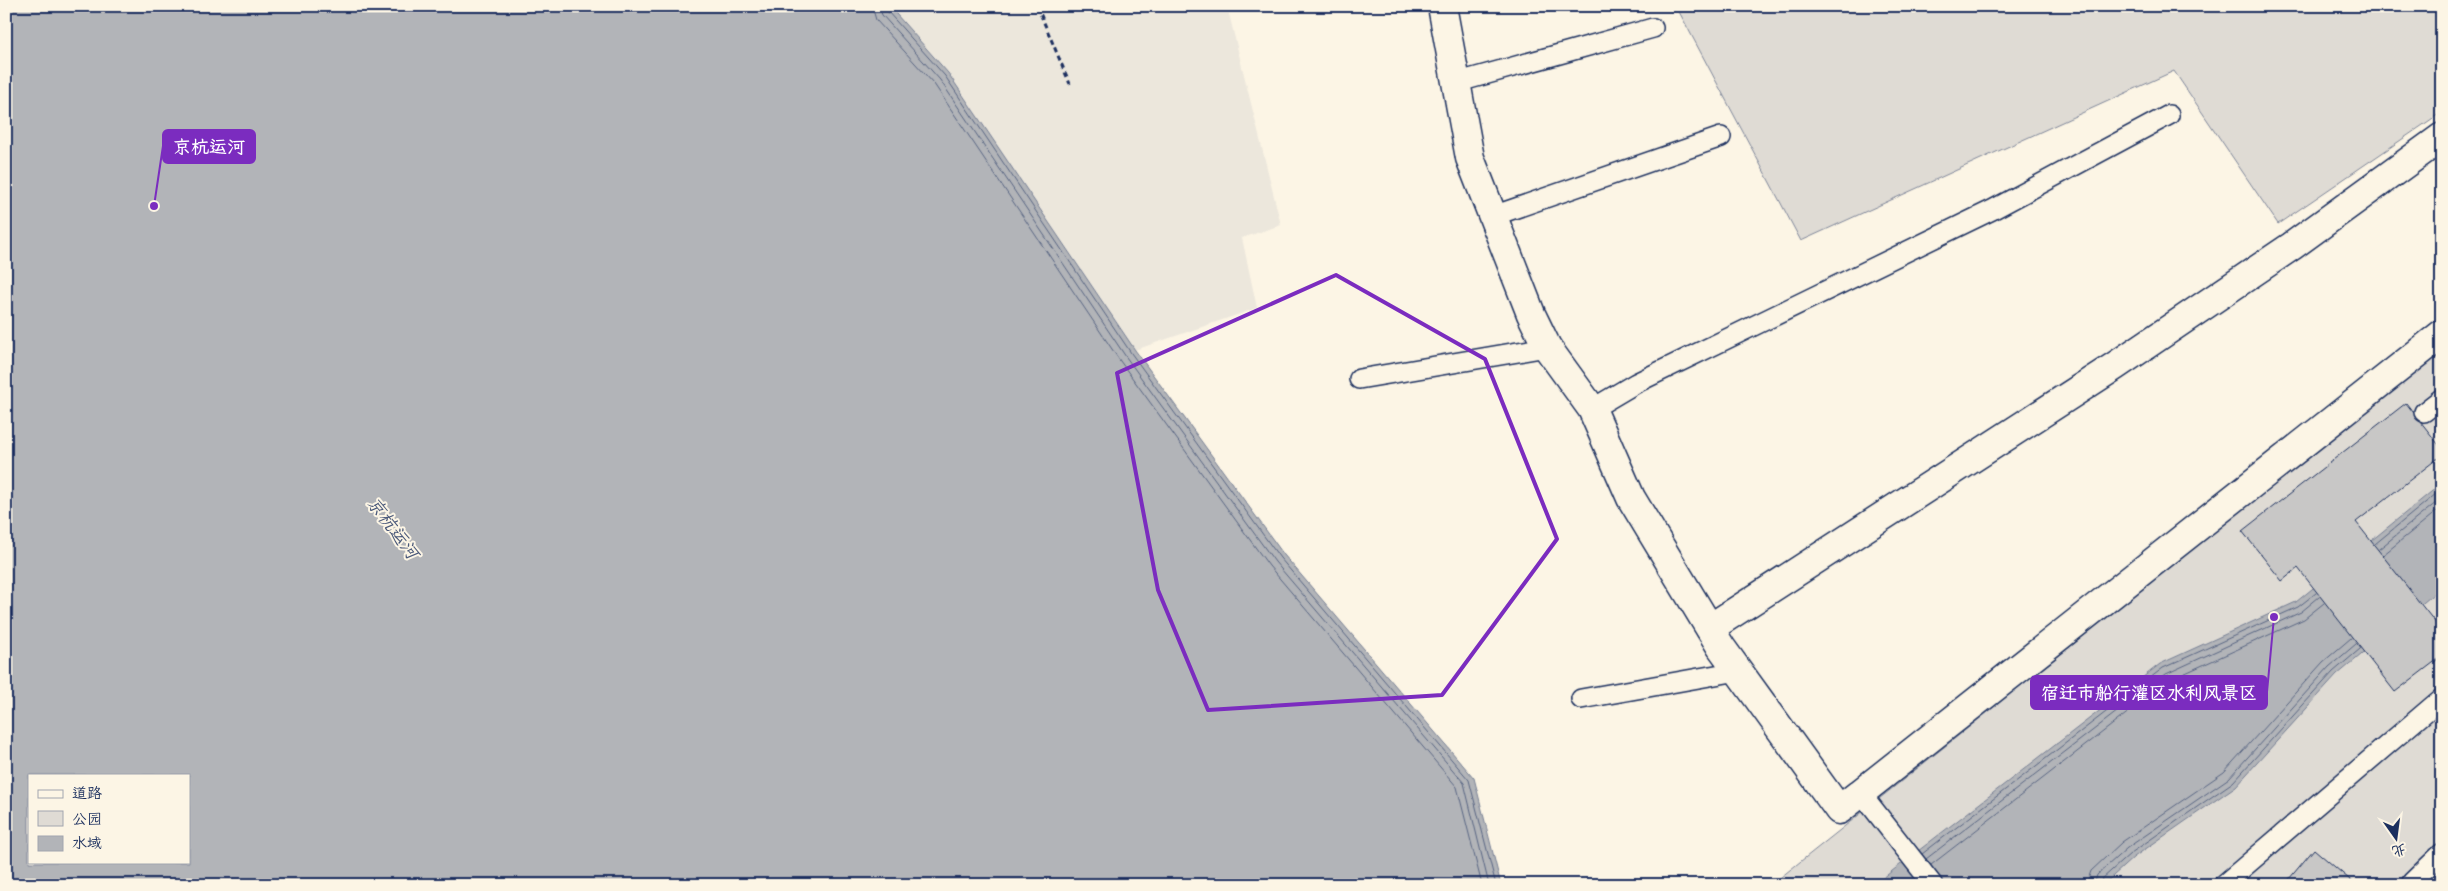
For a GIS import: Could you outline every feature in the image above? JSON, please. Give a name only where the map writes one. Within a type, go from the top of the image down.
[{"type":"street","points":[[1442,6],[1470,158],[1531,314],[1547,347],[1592,408],[1631,498],[1710,628],[1738,671],[1839,810],[2442,334]]},
{"type":"street","points":[[1710,628],[2123,360],[2292,246],[2442,137]]},
{"type":"lane","points":[[1456,83],[1653,28]]},
{"type":"lane","points":[[1592,408],[1636,383],[1992,210],[2169,115]]},
{"type":"lane","points":[[1493,216],[1721,137]]},
{"type":"lane","points":[[1359,379],[1547,347]]},
{"type":"lane","points":[[2424,412],[2442,398]]},
{"type":"lane","points":[[1581,699],[1738,671]]},
{"type":"lane","points":[[2223,885],[2442,698]]},
{"type":"lane","points":[[1861,793],[1933,885]]},
{"type":"lane","points":[[2412,882],[2442,853]]},
{"type":"path","points":[[1037,6],[1070,84]]},
{"type":"path","points":[[2442,614],[2439,617],[2442,621]]},
{"type":"highlighted area","points":[[1336,275],[1485,359],[1557,539],[1442,695],[1208,710],[1158,590],[1117,373]]},
{"type":"shaded area","points":[[889,6],[1227,6],[1281,225],[1242,238],[1257,308],[1135,350],[948,73]]},
{"type":"green space","points":[[1676,6],[2442,6],[2442,112],[2278,224],[2174,71],[1801,241]]},
{"type":"green space","points":[[2442,350],[2442,885],[1771,885]]},
{"type":"water","points":[[6,6],[889,6],[948,73],[1135,350],[1284,555],[1474,778],[1501,885],[6,885]]},
{"type":"water","points":[[2442,483],[2442,587],[2337,675],[2236,786],[2134,857],[2103,885],[1874,885],[2160,664],[2296,602]]},
{"type":"building","points":[[2406,403],[2442,449],[2442,455],[2356,522],[2442,631],[2442,656],[2395,692],[2298,568],[2282,581],[2242,531]]},
{"type":"building","points":[[2314,849],[2356,885],[2284,885]]},
{"type":"place","name":"京杭运河","points":[[154,206]]},
{"type":"place","name":"宿迁市船行灌区水利风景区","points":[[2274,617]]}]
